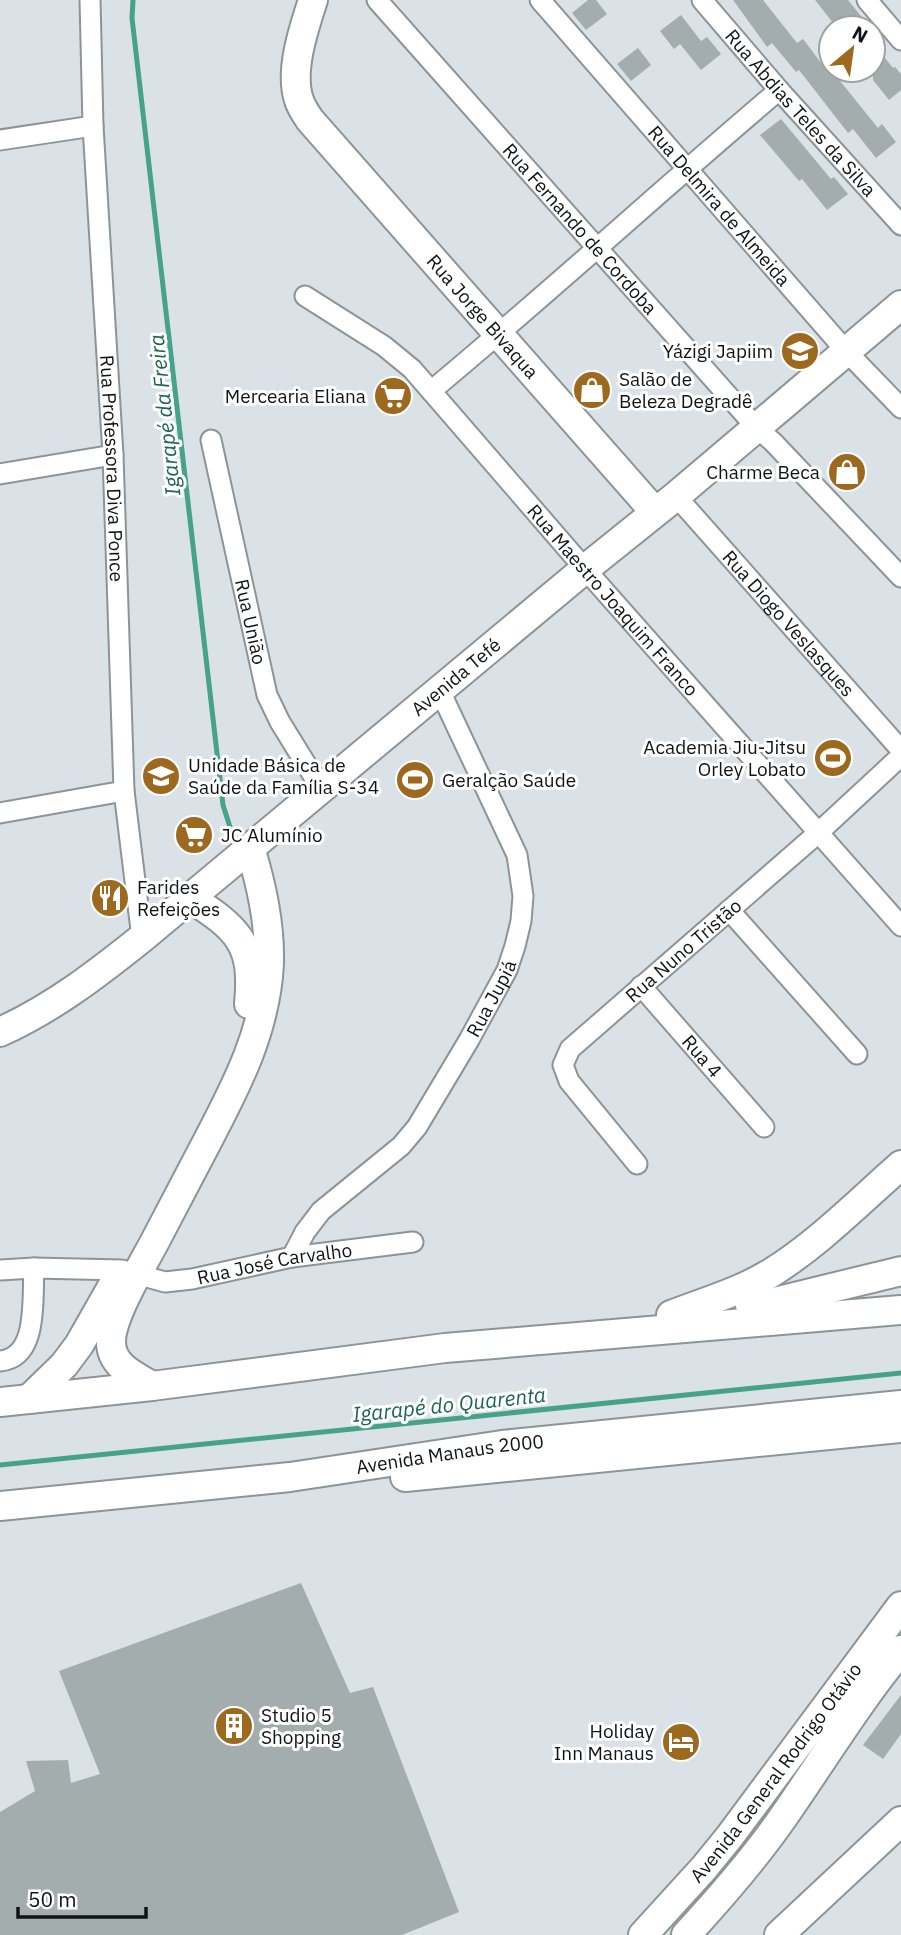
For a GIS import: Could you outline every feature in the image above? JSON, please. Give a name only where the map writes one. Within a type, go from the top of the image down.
[{"type":"street","name":"Rua Professora Diva Ponce","points":[[90,0],[93,126],[113,455],[124,791],[142,938]]},
{"type":"street","name":"Rua Jorge Bivaqua","points":[[313,0],[299,46],[297,67],[298,99],[310,120],[500,334],[666,504]]},
{"type":"street","name":"Rua Fernando de Cordoba","points":[[377,0],[756,428],[773,442],[901,577]]},
{"type":"street","name":"Rua Delmira de Almeida","points":[[540,0],[846,351],[901,408]]},
{"type":"street","points":[[867,0],[901,40]]},
{"type":"street","name":"Rua Abdias Teles da Silva","points":[[708,2],[779,90],[901,225]]},
{"type":"street","points":[[431,391],[779,90]]},
{"type":"street","points":[[0,140],[93,126]]},
{"type":"street","name":"Rua Maestro Joaquim Franco","points":[[305,296],[384,346],[412,369],[901,926]]},
{"type":"street","name":"Avenida Tefé","points":[[0,1032],[79,988],[142,938],[666,504],[901,305]]},
{"type":"street","name":"Rua União","points":[[211,439],[267,695],[321,790]]},
{"type":"street","points":[[0,474],[113,455]]},
{"type":"street","name":"Rua Diogo Veslasques","points":[[666,504],[901,750]]},
{"type":"street","name":"Rua Jupiá","points":[[292,1257],[305,1232],[321,1211],[401,1146],[417,1128],[508,970],[515,946],[523,896],[517,855],[440,691]]},
{"type":"street","name":"Rua Nuno Tristão","points":[[638,1164],[569,1081],[563,1065],[570,1049],[818,833],[901,756]]},
{"type":"street","points":[[0,813],[124,791]]},
{"type":"street","points":[[29,1399],[64,1365],[130,1272],[237,1084],[255,1042],[265,999],[269,963],[268,932],[260,880],[250,848]]},
{"type":"street","points":[[152,1386],[129,1373],[118,1363],[111,1345],[111,1333],[130,1272],[232,1060],[243,1031],[249,1003],[247,954],[238,934],[223,919],[189,897]]},
{"type":"street","points":[[729,910],[857,1054]]},
{"type":"street","name":"Rua 4","points":[[641,986],[764,1127]]},
{"type":"street","points":[[671,1315],[770,1273],[836,1223],[901,1165]]},
{"type":"street","name":"Rua José Carvalho","points":[[0,1270],[34,1268],[130,1272],[165,1282],[292,1257],[413,1242]]},
{"type":"street","points":[[0,1361],[11,1360],[20,1354],[29,1339],[34,1268]]},
{"type":"street","points":[[445,1348],[561,1327],[770,1303],[901,1271]]},
{"type":"street","points":[[0,1402],[152,1386],[445,1348],[901,1310]]},
{"type":"street","name":"Avenida Manaus 2000","points":[[0,1506],[290,1477],[502,1445],[901,1405]]},
{"type":"street","points":[[290,1477],[405,1477],[901,1428]]},
{"type":"street","name":"Avenida General Rodrigo Otávio","points":[[643,1935],[730,1836],[901,1606]]},
{"type":"street","name":"Avenida General Rodrigo Otávio","points":[[686,1935],[725,1893],[783,1818],[880,1676],[901,1650]]},
{"type":"street","points":[[779,1935],[901,1821]]},
{"type":"building","points":[[588,0],[596,0],[607,14],[586,30],[572,13]]},
{"type":"building","points":[[733,0],[763,0],[797,43],[803,39],[817,57],[817,84],[843,84],[878,128],[882,124],[896,142],[876,158],[853,129],[848,133],[799,70],[796,72],[772,43],[767,47]]},
{"type":"building","points":[[815,0],[848,0],[859,14],[826,14]]},
{"type":"building","points":[[681,15],[701,41],[707,37],[721,54],[701,70],[680,44],[674,49],[660,31]]},
{"type":"building","points":[[638,48],[651,65],[631,81],[617,64]]},
{"type":"building","points":[[887,60],[901,74],[901,90],[889,100],[876,84],[887,84]]},
{"type":"building","points":[[781,119],[831,179],[834,177],[848,194],[827,210],[760,135]]},
{"type":"building","name":"Studio 5 Shopping","points":[[301,1583],[350,1693],[373,1687],[459,1912],[402,1935],[0,1935],[0,1812],[35,1791],[26,1761],[68,1760],[71,1783],[100,1774],[59,1671]]},
{"type":"building","points":[[901,1695],[901,1734],[883,1759],[863,1745]]},
{"type":"waterway","name":"Igarapé da Freira","points":[[133,0],[132,18],[223,805],[230,827]]},
{"type":"waterway","name":"Igarapé do Quarenta","points":[[0,1465],[901,1373]]},
{"type":"place","name":"Yázigi Japiim","points":[[800,351]]},
{"type":"place","name":"Salão de Beleza Degradê","points":[[592,390]]},
{"type":"place","name":"Mercearia Eliana","points":[[393,396]]},
{"type":"place","name":"Charme Beca","points":[[847,472]]},
{"type":"place","name":"Academia Jiu-Jitsu Orley Lobato","points":[[833,758]]},
{"type":"place","name":"Unidade Básica de Saúde da Família S-34","points":[[161,776]]},
{"type":"place","name":"Geralção Saúde","points":[[415,780]]},
{"type":"place","name":"JC Alumínio","points":[[194,835]]},
{"type":"place","name":"Farides Refeições","points":[[110,898]]},
{"type":"place","name":"Studio 5 Shopping","points":[[234,1726]]},
{"type":"place","name":"Holiday Inn Manaus","points":[[681,1742]]}]
